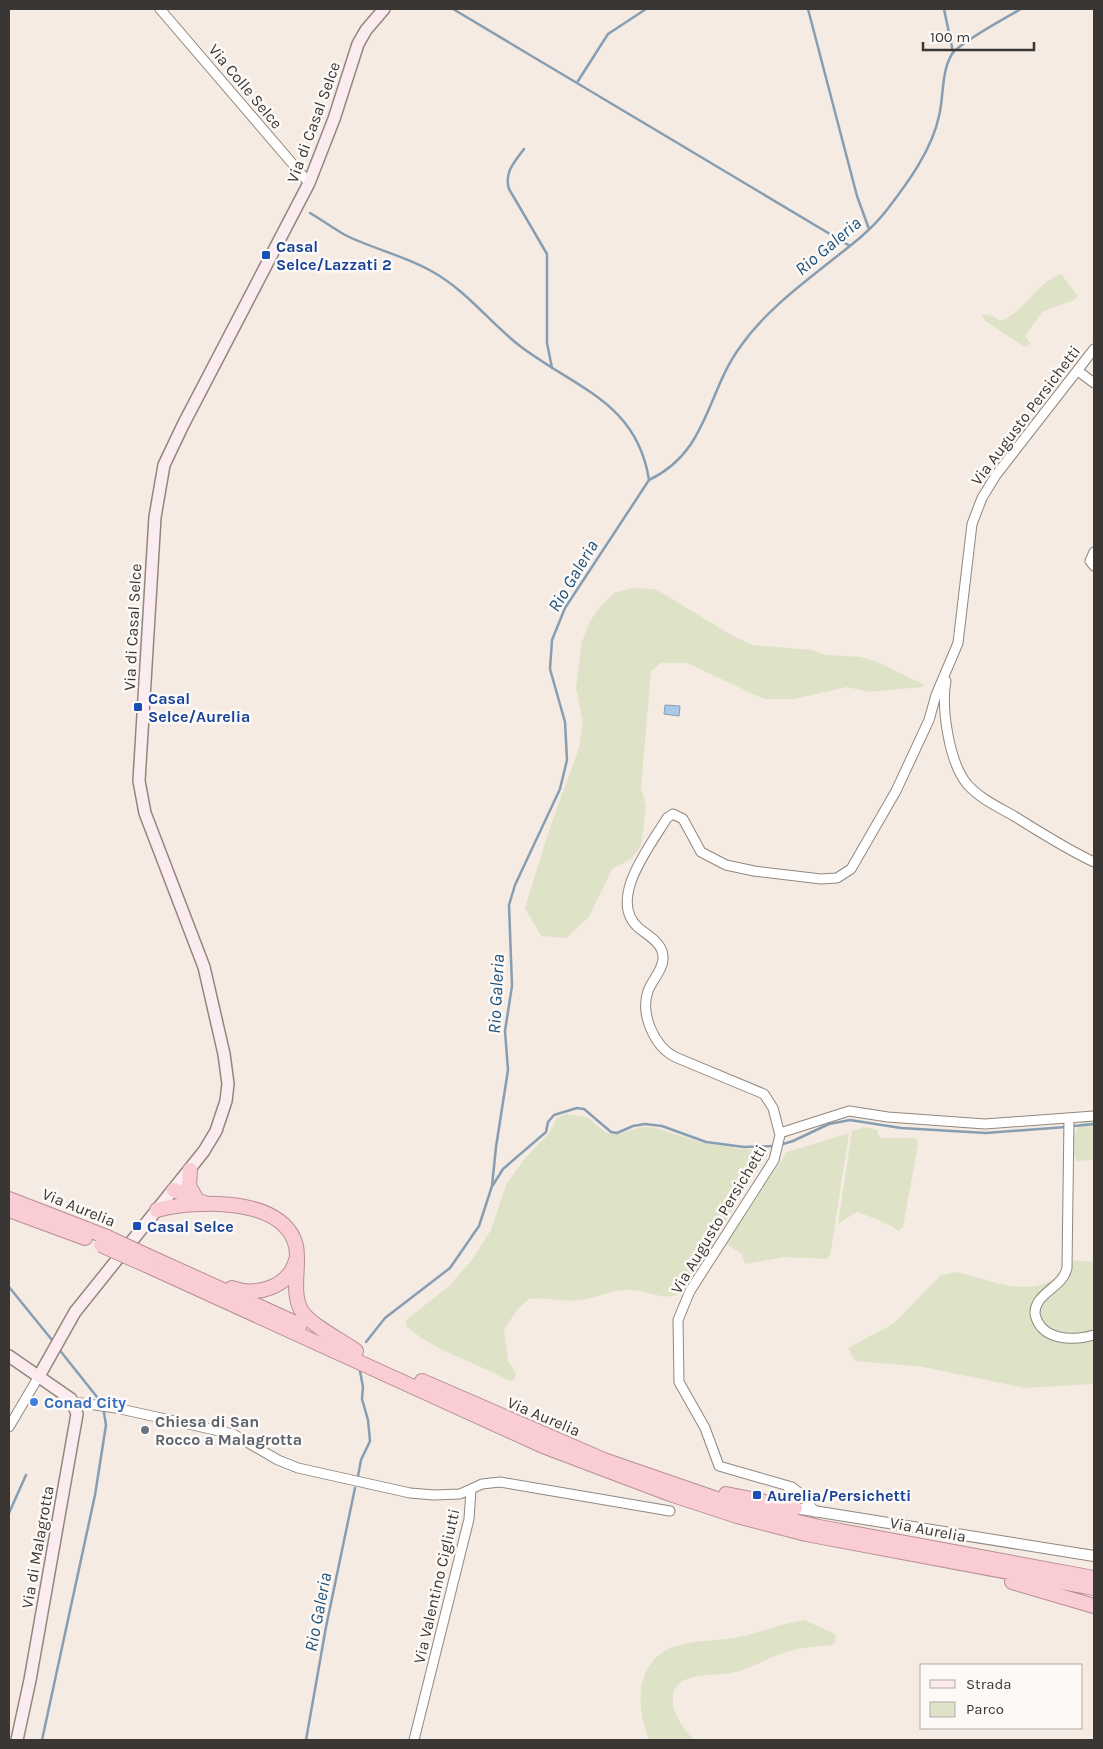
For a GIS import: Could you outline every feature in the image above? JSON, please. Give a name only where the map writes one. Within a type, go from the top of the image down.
[{"type":"highway","points":[[190,1170],[189,1186],[198,1203]]},
{"type":"highway","points":[[174,1190],[179,1198],[198,1203],[253,1209],[274,1216],[291,1234],[296,1256],[297,1291],[302,1310],[316,1324],[356,1351]]},
{"type":"highway","name":"Via Aurelia","points":[[9,1199],[356,1351],[397,1375],[561,1454],[670,1494],[773,1527],[1094,1588]]},
{"type":"highway","points":[[157,1210],[198,1203]]},
{"type":"highway","name":"Via Aurelia","points":[[9,1210],[104,1241]]},
{"type":"highway","points":[[147,1260],[175,1262],[232,1288],[248,1292],[265,1290],[282,1281],[291,1273],[296,1256]]},
{"type":"highway","name":"Via Aurelia","points":[[147,1260],[339,1353],[624,1467],[714,1499],[795,1522],[1094,1578]]},
{"type":"highway","points":[[624,1467],[735,1496],[795,1508]]},
{"type":"highway","points":[[930,1558],[956,1569],[1028,1586],[1094,1606]]},
{"type":"main road","name":"Via di Casal Selce","points":[[39,1376],[75,1312],[190,1170],[216,1132],[224,1110],[228,1084],[221,1037],[204,967],[145,813],[140,793],[139,769],[157,497],[172,446],[309,183],[332,126],[358,44],[366,30],[384,9]]},
{"type":"main road","points":[[9,1356],[74,1402]]},
{"type":"main road","name":"Via di Malagrotta","points":[[17,1740],[30,1680],[76,1420],[74,1402]]},
{"type":"street","name":"Via Colle Selce","points":[[160,9],[309,183]]},
{"type":"street","name":"Via Augusto Persichetti","points":[[815,1512],[800,1492],[787,1486],[719,1466],[705,1428],[681,1389],[678,1369],[678,1324],[682,1307],[774,1160],[780,1140],[771,1103],[761,1092],[675,1057],[664,1050],[658,1042],[649,1024],[646,1000],[649,989],[662,966],[663,953],[657,943],[631,919],[627,897],[630,881],[667,818],[673,814],[683,819],[701,852],[726,865],[815,879],[832,879],[845,874],[857,861],[896,791],[928,720],[960,636],[970,535],[979,504],[996,476],[1094,349]]},
{"type":"street","points":[[1078,371],[1094,384]]},
{"type":"street","points":[[1094,552],[1090,561],[1094,566]]},
{"type":"street","points":[[944,676],[946,680],[943,706],[959,770],[967,784],[987,800],[1094,862]]},
{"type":"street","points":[[780,1140],[851,1111],[888,1117],[973,1123],[1069,1124],[1094,1116]]},
{"type":"street","points":[[1069,1124],[1067,1268],[1063,1280],[1038,1302],[1035,1314],[1043,1328],[1053,1335],[1075,1338],[1094,1335]]},
{"type":"street","points":[[9,1427],[20,1405],[39,1376]]},
{"type":"street","name":"Via Valentino Cigliutti","points":[[74,1402],[116,1408],[233,1434],[278,1460],[328,1475],[376,1486],[434,1495],[460,1494],[472,1490],[469,1519],[414,1740]]},
{"type":"street","points":[[472,1490],[482,1484],[500,1482],[670,1511]]},
{"type":"street","points":[[787,1486],[795,1498],[795,1508]]},
{"type":"street","name":"Via Aurelia","points":[[795,1508],[1094,1556]]},
{"type":"green space","points":[[1061,274],[1078,296],[1074,300],[1042,312],[1025,336],[1031,344],[1025,347],[985,321],[982,314],[990,315],[1001,321],[1017,311],[1044,284]]},
{"type":"green space","points":[[633,588],[654,589],[733,636],[753,645],[812,650],[826,655],[860,657],[875,661],[925,685],[922,687],[869,692],[847,687],[794,699],[764,699],[687,663],[661,663],[651,671],[641,788],[646,806],[641,846],[631,859],[612,869],[589,917],[566,938],[541,936],[525,908],[549,830],[579,748],[583,722],[576,688],[582,642],[590,621],[601,606],[614,593]]},
{"type":"green space","points":[[565,1114],[587,1117],[606,1133],[619,1134],[641,1127],[652,1127],[700,1142],[741,1149],[766,1150],[760,1165],[681,1293],[663,1296],[625,1290],[579,1300],[529,1299],[517,1310],[504,1330],[508,1361],[516,1373],[514,1380],[507,1380],[429,1343],[406,1326],[406,1320],[448,1287],[471,1261],[491,1230],[506,1185],[522,1162],[549,1133],[557,1118]]},
{"type":"green space","points":[[1094,1119],[1094,1160],[1076,1161],[1073,1146],[1079,1125],[1082,1121]]},
{"type":"green space","points":[[864,1127],[877,1130],[880,1138],[915,1138],[918,1144],[903,1227],[898,1231],[857,1212],[838,1224],[852,1131]]},
{"type":"green space","points":[[849,1133],[830,1256],[827,1259],[785,1257],[745,1264],[742,1254],[726,1244],[787,1152]]},
{"type":"green space","points":[[1071,1260],[1094,1262],[1094,1329],[1079,1334],[1067,1335],[1061,1334],[1041,1323],[1039,1307],[1068,1279]]},
{"type":"green space","points":[[958,1272],[1018,1287],[1030,1287],[1054,1279],[1056,1283],[1038,1301],[1036,1325],[1055,1339],[1070,1341],[1094,1338],[1094,1384],[1025,1388],[923,1367],[855,1361],[848,1348],[893,1324],[941,1275]]},
{"type":"green space","points":[[804,1620],[835,1634],[836,1641],[832,1645],[791,1650],[740,1671],[698,1676],[685,1680],[677,1686],[673,1694],[673,1704],[681,1723],[694,1740],[649,1740],[644,1727],[642,1713],[642,1685],[646,1672],[662,1652],[683,1644],[734,1638]]},
{"type":"water","points":[[665,705],[680,706],[679,716],[664,714]]},
{"type":"waterway","points":[[453,9],[850,246]]},
{"type":"waterway","points":[[578,81],[608,34],[646,9]]},
{"type":"waterway","points":[[808,9],[857,196],[869,229]]},
{"type":"waterway","points":[[944,9],[953,52]]},
{"type":"waterway","name":"Rio Galeria","points":[[366,1342],[385,1318],[450,1268],[479,1226],[492,1186],[508,1070],[505,1031],[512,986],[509,905],[515,885],[560,789],[567,760],[565,722],[550,669],[552,640],[565,608],[649,480],[668,468],[683,454],[695,438],[729,365],[750,334],[785,299],[869,230],[881,218],[902,190],[925,154],[936,129],[941,108],[946,68],[952,54],[973,37],[1021,9]]},
{"type":"waterway","points":[[524,149],[511,168],[508,183],[509,189],[547,254],[547,343],[552,368]]},
{"type":"waterway","points":[[310,213],[345,235],[412,261],[433,272],[457,288],[520,346],[601,400],[617,414],[632,432],[642,454],[649,480]]},
{"type":"waterway","points":[[493,1185],[503,1169],[546,1132],[548,1122],[554,1115],[577,1108],[584,1109],[611,1132],[617,1133],[633,1126],[645,1124],[662,1126],[706,1142],[744,1147],[775,1146]]},
{"type":"waterway","points":[[783,1144],[829,1124],[850,1120],[901,1128],[986,1133],[1066,1127]]},
{"type":"waterway","points":[[1074,1126],[1094,1124]]},
{"type":"waterway","points":[[9,1287],[52,1340]]},
{"type":"waterway","points":[[58,1348],[101,1402]]},
{"type":"waterway","name":"Rio Galeria","points":[[358,1476],[361,1460],[370,1441],[368,1420],[362,1399],[363,1387],[360,1371]]},
{"type":"waterway","points":[[42,1740],[95,1495],[106,1425],[103,1407]]},
{"type":"waterway","points":[[9,1513],[26,1475]]},
{"type":"waterway","name":"Rio Galeria","points":[[306,1740],[326,1627],[355,1488]]},
{"type":"place","name":"Casal Selce/Lazzati 2","points":[[266,255]]},
{"type":"place","name":"Casal Selce/Aurelia","points":[[138,707]]},
{"type":"place","name":"Casal Selce","points":[[137,1226]]},
{"type":"place","name":"Conad City","points":[[34,1402]]},
{"type":"place","name":"Chiesa di San Rocco a Malagrotta","points":[[145,1430]]},
{"type":"place","name":"Aurelia/Persichetti","points":[[757,1495]]}]
